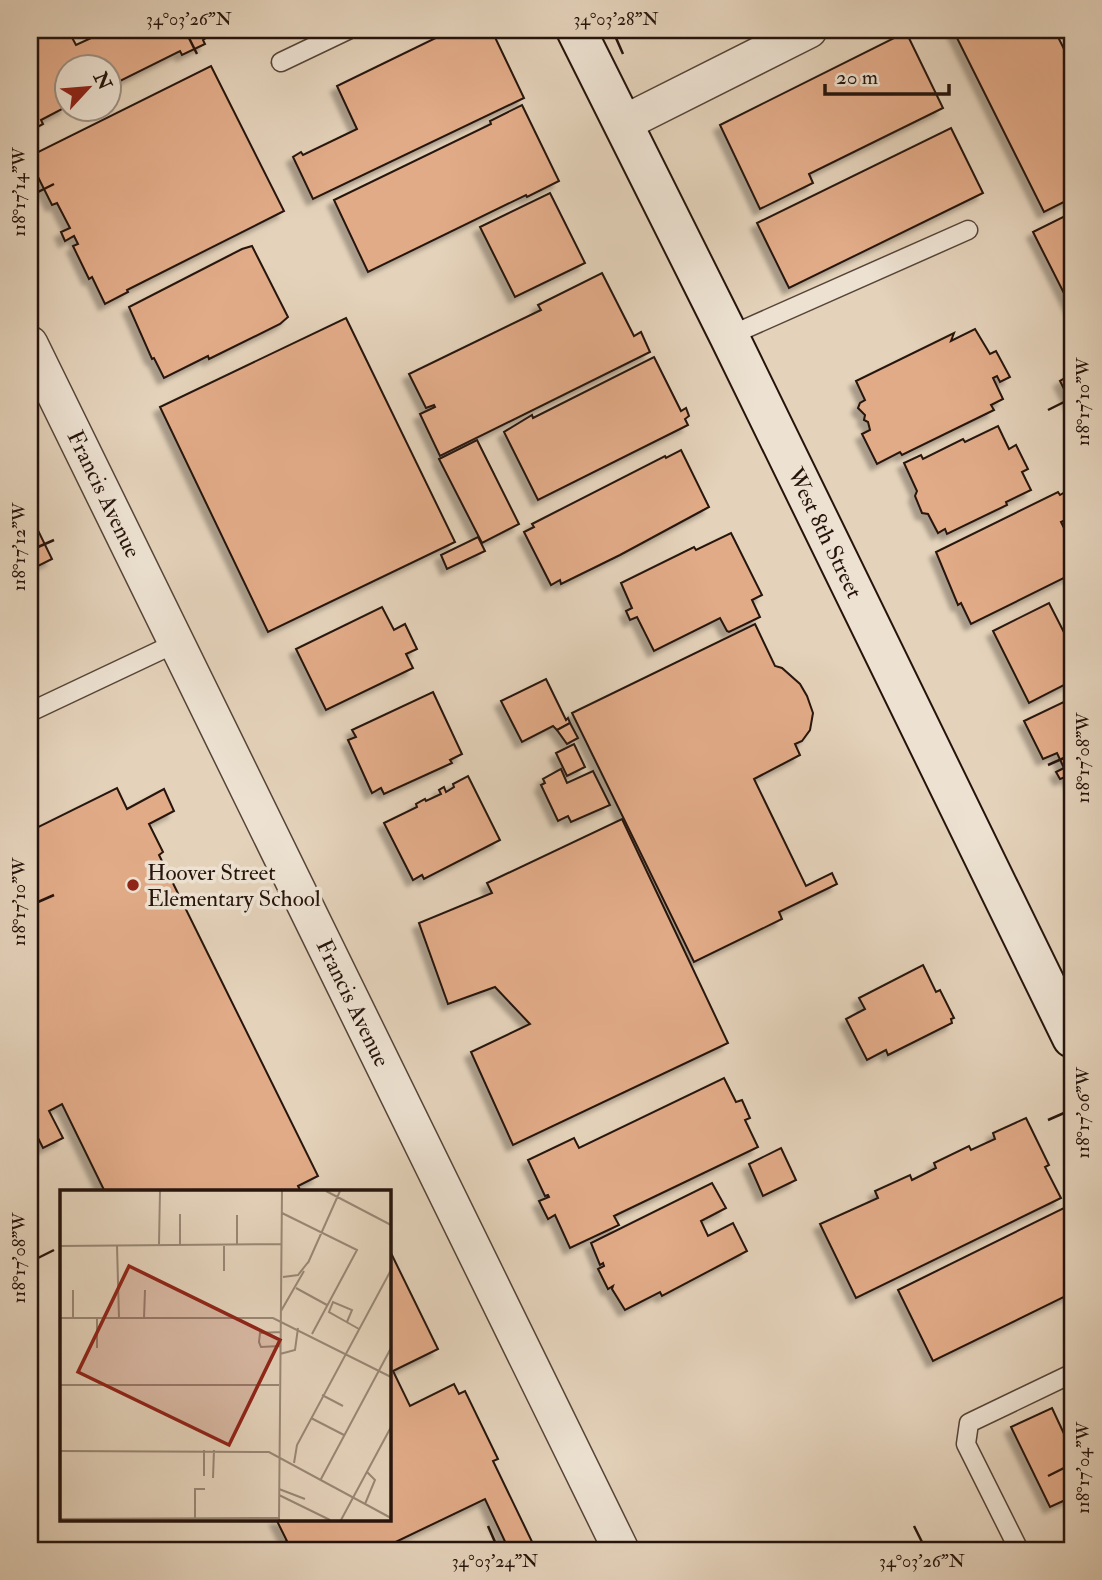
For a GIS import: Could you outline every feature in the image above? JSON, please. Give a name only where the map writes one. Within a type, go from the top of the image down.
[{"type":"main road","name":"West 8th Street","points":[[576,30],[729,336],[1072,1038]]},
{"type":"street","points":[[622,124],[808,30]]},
{"type":"street","name":"Francis Avenue","points":[[30,344],[621,1550]]},
{"type":"lane","points":[[281,62],[348,30]]},
{"type":"lane","points":[[729,336],[968,230]]},
{"type":"lane","points":[[30,712],[176,643]]},
{"type":"lane","points":[[1019,1550],[966,1444],[969,1423],[1069,1375],[1072,1377]]},
{"type":"building","points":[[30,30],[68,30],[76,45],[100,34],[98,30],[202,30],[206,38],[203,40],[205,44],[182,55],[180,51],[122,80],[122,52],[52,52],[52,114],[41,120],[43,124],[30,131]]},
{"type":"building","points":[[452,30],[492,31],[524,98],[313,199],[293,157],[301,152],[303,155],[357,129],[337,86]]},
{"type":"building","points":[[953,30],[1064,30],[1056,33],[1072,65],[1072,198],[1044,212]]},
{"type":"building","points":[[906,32],[943,108],[809,174],[813,183],[760,209],[720,125]]},
{"type":"building","points":[[211,66],[284,211],[127,290],[128,292],[105,304],[73,246],[78,244],[74,236],[65,241],[61,232],[70,228],[57,203],[52,205],[30,156],[98,122],[122,122],[122,110]]},
{"type":"building","points":[[522,105],[559,181],[368,272],[334,200],[491,124],[490,121]]},
{"type":"building","points":[[951,128],[983,193],[789,288],[757,223]]},
{"type":"building","points":[[550,193],[585,263],[515,297],[480,227]]},
{"type":"building","points":[[1065,216],[1072,230],[1072,309],[1033,232]]},
{"type":"building","points":[[252,246],[288,317],[280,324],[209,359],[208,356],[164,378],[154,358],[152,359],[129,307]]},
{"type":"building","points":[[602,273],[634,336],[641,332],[650,352],[440,456],[420,414],[435,407],[426,408],[409,374],[541,310],[538,305]]},
{"type":"building","points":[[346,318],[455,542],[268,632],[160,407]]},
{"type":"building","points":[[975,329],[990,354],[996,351],[1010,377],[1000,382],[997,376],[993,378],[1003,399],[991,405],[994,410],[902,455],[900,452],[877,464],[862,434],[870,430],[868,422],[864,420],[865,415],[858,408],[865,400],[856,381],[954,333],[951,341]]},
{"type":"building","points":[[654,357],[681,411],[686,408],[689,416],[685,419],[688,425],[538,500],[504,432],[532,415],[533,418]]},
{"type":"building","points":[[1072,374],[1072,405],[1060,381]]},
{"type":"building","points":[[998,426],[1009,449],[1016,445],[1028,469],[1022,472],[1031,490],[1006,502],[1007,505],[947,534],[945,529],[938,533],[928,514],[922,513],[915,496],[917,491],[904,463],[921,455],[923,459],[963,439],[965,442]]},
{"type":"building","points":[[477,440],[519,524],[482,543],[439,459]]},
{"type":"building","points":[[681,450],[709,507],[620,555],[561,584],[560,580],[551,585],[524,532],[534,527],[532,524]]},
{"type":"building","points":[[1072,488],[1072,517],[1061,522],[1072,544],[1072,574],[971,624],[961,603],[958,605],[936,552],[1058,492],[1060,495]]},
{"type":"building","points":[[30,514],[52,559],[30,570]]},
{"type":"building","points":[[731,533],[762,595],[752,600],[760,617],[729,632],[720,618],[654,651],[637,617],[630,620],[626,611],[632,608],[621,583],[694,547],[696,550]]},
{"type":"building","points":[[478,537],[485,551],[447,569],[441,555]]},
{"type":"building","points":[[1049,603],[1072,648],[1072,681],[1029,703],[993,631]]},
{"type":"building","points":[[382,607],[394,630],[405,624],[417,649],[406,654],[413,668],[326,710],[296,649]]},
{"type":"building","points":[[755,624],[775,666],[782,668],[800,684],[813,713],[810,730],[802,741],[795,744],[800,755],[754,779],[806,886],[832,873],[837,884],[779,912],[782,919],[694,962],[572,713]]},
{"type":"building","points":[[546,679],[570,723],[557,730],[553,726],[522,742],[501,701]]},
{"type":"building","points":[[433,692],[462,754],[450,760],[452,763],[384,794],[381,788],[372,793],[348,740],[356,737],[352,730]]},
{"type":"building","points":[[1072,698],[1072,784],[1068,776],[1060,779],[1056,772],[1064,768],[1057,753],[1043,759],[1024,721]]},
{"type":"building","points":[[570,723],[578,738],[567,744],[557,730]]},
{"type":"building","points":[[574,744],[585,767],[567,776],[556,753]]},
{"type":"building","points":[[561,769],[567,783],[593,771],[610,805],[571,822],[568,816],[558,821],[541,785],[545,783],[543,779]]},
{"type":"building","points":[[468,776],[500,840],[424,879],[422,875],[413,880],[384,823],[417,807],[416,804],[425,799],[426,801],[441,794],[439,790],[444,787],[446,792],[454,787],[453,784]]},
{"type":"building","points":[[117,788],[127,809],[164,789],[174,811],[149,824],[163,852],[159,855],[318,1176],[298,1186],[300,1190],[104,1190],[62,1104],[49,1111],[63,1138],[43,1148],[30,1122],[30,831]]},
{"type":"building","points":[[622,819],[728,1043],[513,1145],[471,1052],[530,1024],[495,987],[448,1004],[419,923],[492,893],[487,883]]},
{"type":"building","points":[[923,965],[936,992],[940,990],[954,1018],[951,1019],[952,1023],[888,1055],[886,1050],[867,1060],[846,1019],[865,1009],[859,998]]},
{"type":"building","points":[[724,1078],[736,1102],[742,1100],[750,1118],[745,1120],[758,1147],[614,1216],[619,1225],[570,1248],[555,1215],[548,1219],[539,1201],[549,1197],[545,1196],[528,1160],[574,1138],[579,1148]]},
{"type":"building","points":[[1026,1118],[1049,1165],[1045,1167],[1061,1198],[856,1298],[820,1224],[878,1198],[875,1191],[910,1175],[912,1180],[936,1168],[934,1163],[969,1146],[971,1150],[995,1139],[993,1133]]},
{"type":"building","points":[[781,1148],[796,1180],[763,1196],[749,1164]]},
{"type":"building","points":[[712,1183],[726,1208],[701,1221],[708,1236],[733,1223],[747,1251],[662,1296],[660,1292],[625,1310],[612,1289],[613,1286],[608,1289],[598,1269],[604,1266],[603,1263],[600,1265],[591,1243]]},
{"type":"building","points":[[1072,1204],[1072,1293],[933,1361],[898,1290]]},
{"type":"building","points":[[390,1251],[438,1349],[393,1371],[410,1406],[454,1384],[459,1394],[465,1391],[498,1459],[493,1461],[536,1550],[509,1550],[485,1499],[379,1550],[269,1550],[287,1541],[276,1520],[390,1520]]},
{"type":"building","points":[[1052,1408],[1072,1451],[1072,1497],[1050,1507],[1011,1427]]},
{"type":"place","name":"Hoover Street Elementary School","points":[[133,885]]}]
